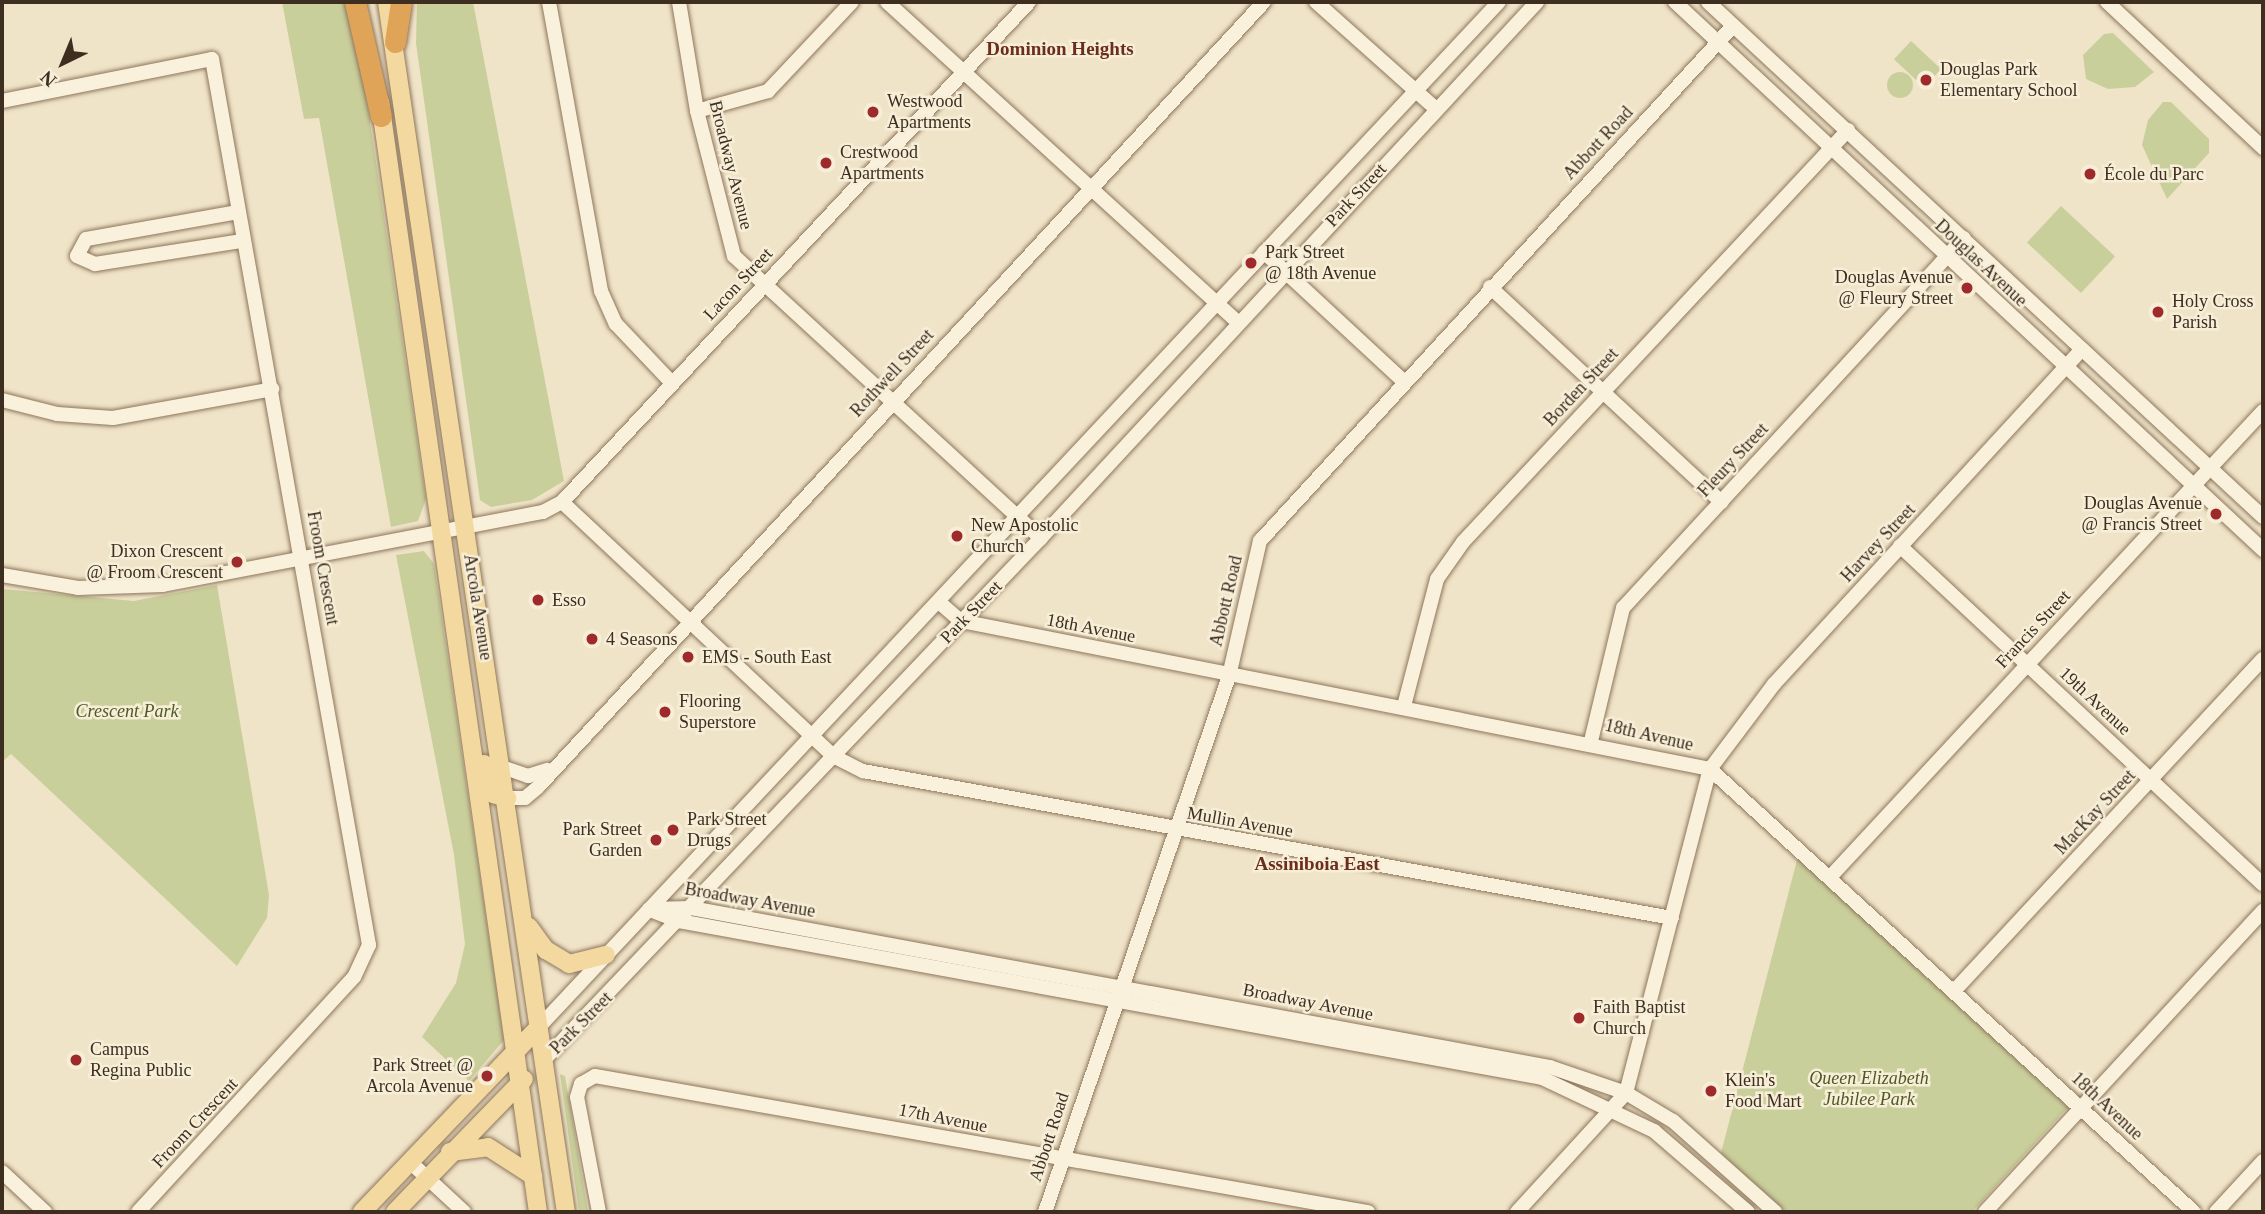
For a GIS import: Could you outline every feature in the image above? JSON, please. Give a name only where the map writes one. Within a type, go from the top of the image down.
[{"type":"highway","points":[[355,2],[381,116]]},
{"type":"highway","points":[[395,42],[401,2]]},
{"type":"main road","name":"Arcola Avenue","points":[[366,2],[470,718],[538,1212]]},
{"type":"main road","name":"Arcola Avenue","points":[[387,2],[526,924],[542,1062],[565,1212]]},
{"type":"main road","points":[[470,718],[493,794],[507,798]]},
{"type":"main road","points":[[526,924],[546,950],[569,964],[606,955]]},
{"type":"main road","name":"Park Street","points":[[362,1212],[539,1027]]},
{"type":"main road","name":"Park Street","points":[[395,1212],[450,1152],[542,1062]]},
{"type":"main road","points":[[450,1152],[488,1147],[533,1176]]},
{"type":"street","points":[[549,2],[601,291],[616,324],[671,383]]},
{"type":"street","name":"Broadway Avenue","points":[[679,2],[697,111],[734,256],[763,286],[1041,538]]},
{"type":"street","points":[[697,111],[768,91],[852,2]]},
{"type":"street","points":[[887,2],[1092,186],[1238,323]]},
{"type":"street","name":"Lacon Street","points":[[2,575],[128,589],[465,528],[543,512],[562,502],[1029,2]]},
{"type":"street","name":"Rothwell Street","points":[[507,798],[525,798],[689,618],[1264,2]]},
{"type":"street","points":[[1316,2],[1436,109]]},
{"type":"street","name":"Park Street","points":[[539,1027],[940,603],[1216,303],[1499,2]]},
{"type":"street","name":"Park Street","points":[[542,1062],[1041,538],[1285,271],[1537,2]]},
{"type":"street","name":"Douglas Avenue","points":[[1675,2],[1946,258],[2263,550]]},
{"type":"street","name":"Douglas Avenue","points":[[1708,2],[2263,517]]},
{"type":"street","points":[[2107,2],[2263,148]]},
{"type":"street","name":"Abbott Road","points":[[1045,1212],[1117,993],[1229,676],[1260,541],[1402,380],[1733,26]]},
{"type":"street","name":"Froom Crescent","points":[[2,101],[212,59],[242,241],[272,389],[369,945],[346,986],[138,1212]]},
{"type":"street","name":"Borden Street","points":[[1404,706],[1437,579],[1463,542],[1848,130]]},
{"type":"street","points":[[238,212],[86,239],[77,256],[95,264],[242,241]]},
{"type":"street","name":"Fleury Street","points":[[1591,741],[1623,608],[1964,238]]},
{"type":"street","points":[[1264,252],[1402,380]]},
{"type":"street","points":[[1490,287],[1721,502]]},
{"type":"street","name":"Harvey Street","points":[[1710,769],[1774,684],[2082,349]]},
{"type":"street","points":[[2,400],[57,414],[113,418],[272,389]]},
{"type":"street","name":"Francis Street","points":[[1832,875],[2263,411]]},
{"type":"street","points":[[562,502],[812,736]]},
{"type":"street","name":"19th Avenue","points":[[1900,546],[2263,884]]},
{"type":"street","name":"18th Avenue","points":[[940,603],[961,621],[1229,676],[1591,741],[1710,769],[1832,875],[2194,1212]]},
{"type":"street","name":"MacKay Street","points":[[1955,990],[2263,659]]},
{"type":"street","name":"Mullin Avenue","points":[[812,736],[833,756],[863,771],[1672,918]]},
{"type":"street","points":[[502,766],[528,776],[547,771]]},
{"type":"street","points":[[1517,1212],[1626,1093],[1710,769]]},
{"type":"street","name":"Broadway Avenue","points":[[649,909],[691,908],[1542,1078],[1615,1107],[1682,1152],[1748,1212]]},
{"type":"street","name":"Broadway Avenue","points":[[649,909],[679,921],[1550,1067],[1626,1093],[1673,1121],[1758,1207],[1775,1212]]},
{"type":"street","points":[[1985,1212],[2263,911]]},
{"type":"street","name":"17th Avenue","points":[[599,1212],[577,1097],[581,1084],[594,1076],[613,1076],[1061,1160],[1368,1212]]},
{"type":"street","points":[[409,1161],[464,1212]]},
{"type":"street","points":[[2216,1212],[2263,1161]]},
{"type":"street","points":[[2,1172],[45,1212]]},
{"type":"street","points":[[1289,1212],[1300,1200]]},
{"type":"green space","points":[[282,2],[344,2],[362,68],[426,499],[418,521],[391,527],[319,118],[304,119]]},
{"type":"green space","points":[[417,2],[473,2],[564,481],[532,500],[491,507],[480,500],[416,43]]},
{"type":"green space","points":[[2113,33],[2154,72],[2135,87],[2108,89],[2086,79],[2083,55],[2104,34]]},
{"type":"green space","points":[[1911,41],[1941,69],[1924,87],[1894,59]]},
{"type":"green space","points":[[1900,72],[1909,76],[1913,85],[1909,94],[1900,98],[1891,94],[1887,85],[1891,76]]},
{"type":"green space","points":[[2163,102],[2171,102],[2209,139],[2209,153],[2167,199],[2142,145],[2148,120]]},
{"type":"green space","points":[[2061,206],[2115,256],[2081,293],[2027,243]]},
{"type":"green space","points":[[424,551],[434,564],[504,1040],[469,1081],[422,1037],[456,983],[465,944],[454,855],[396,555]]},
{"type":"green space","name":"Crescent Park","points":[[217,585],[269,895],[267,918],[237,966],[11,754],[2,762],[2,589],[134,601]]},
{"type":"green space","name":"Queen Elizabeth Jubilee Park","points":[[1798,856],[2068,1107],[1972,1212],[1783,1212],[1721,1153]]},
{"type":"green space","points":[[560,1074],[565,1076],[588,1212],[579,1212]]},
{"type":"place","name":"Douglas Park Elementary School","points":[[1926,80]]},
{"type":"place","name":"Westwood Apartments","points":[[873,112]]},
{"type":"place","name":"Crestwood Apartments","points":[[826,163]]},
{"type":"place","name":"École du Parc","points":[[2090,174]]},
{"type":"place","name":"Park Street @ 18th Avenue","points":[[1251,263]]},
{"type":"place","name":"Douglas Avenue @ Fleury Street","points":[[1967,288]]},
{"type":"place","name":"Holy Cross Parish","points":[[2158,312]]},
{"type":"place","name":"Douglas Avenue @ Francis Street","points":[[2216,514]]},
{"type":"place","name":"New Apostolic Church","points":[[957,536]]},
{"type":"place","name":"Dixon Crescent @ Froom Crescent","points":[[237,562]]},
{"type":"place","name":"Esso","points":[[538,600]]},
{"type":"place","name":"4 Seasons","points":[[592,639]]},
{"type":"place","name":"EMS - South East","points":[[688,657]]},
{"type":"place","name":"Flooring Superstore","points":[[665,712]]},
{"type":"place","name":"Park Street Drugs","points":[[673,830]]},
{"type":"place","name":"Park Street Garden","points":[[656,840]]},
{"type":"place","name":"Faith Baptist Church","points":[[1579,1018]]},
{"type":"place","name":"Campus Regina Public","points":[[76,1060]]},
{"type":"place","name":"Park Street @ Arcola Avenue","points":[[487,1076]]},
{"type":"place","name":"Klein's Food Mart","points":[[1711,1091]]},
{"type":"district","name":"Dominion Heights","points":[[1060,49]]},
{"type":"district","name":"Assiniboia East","points":[[1317,864]]}]
